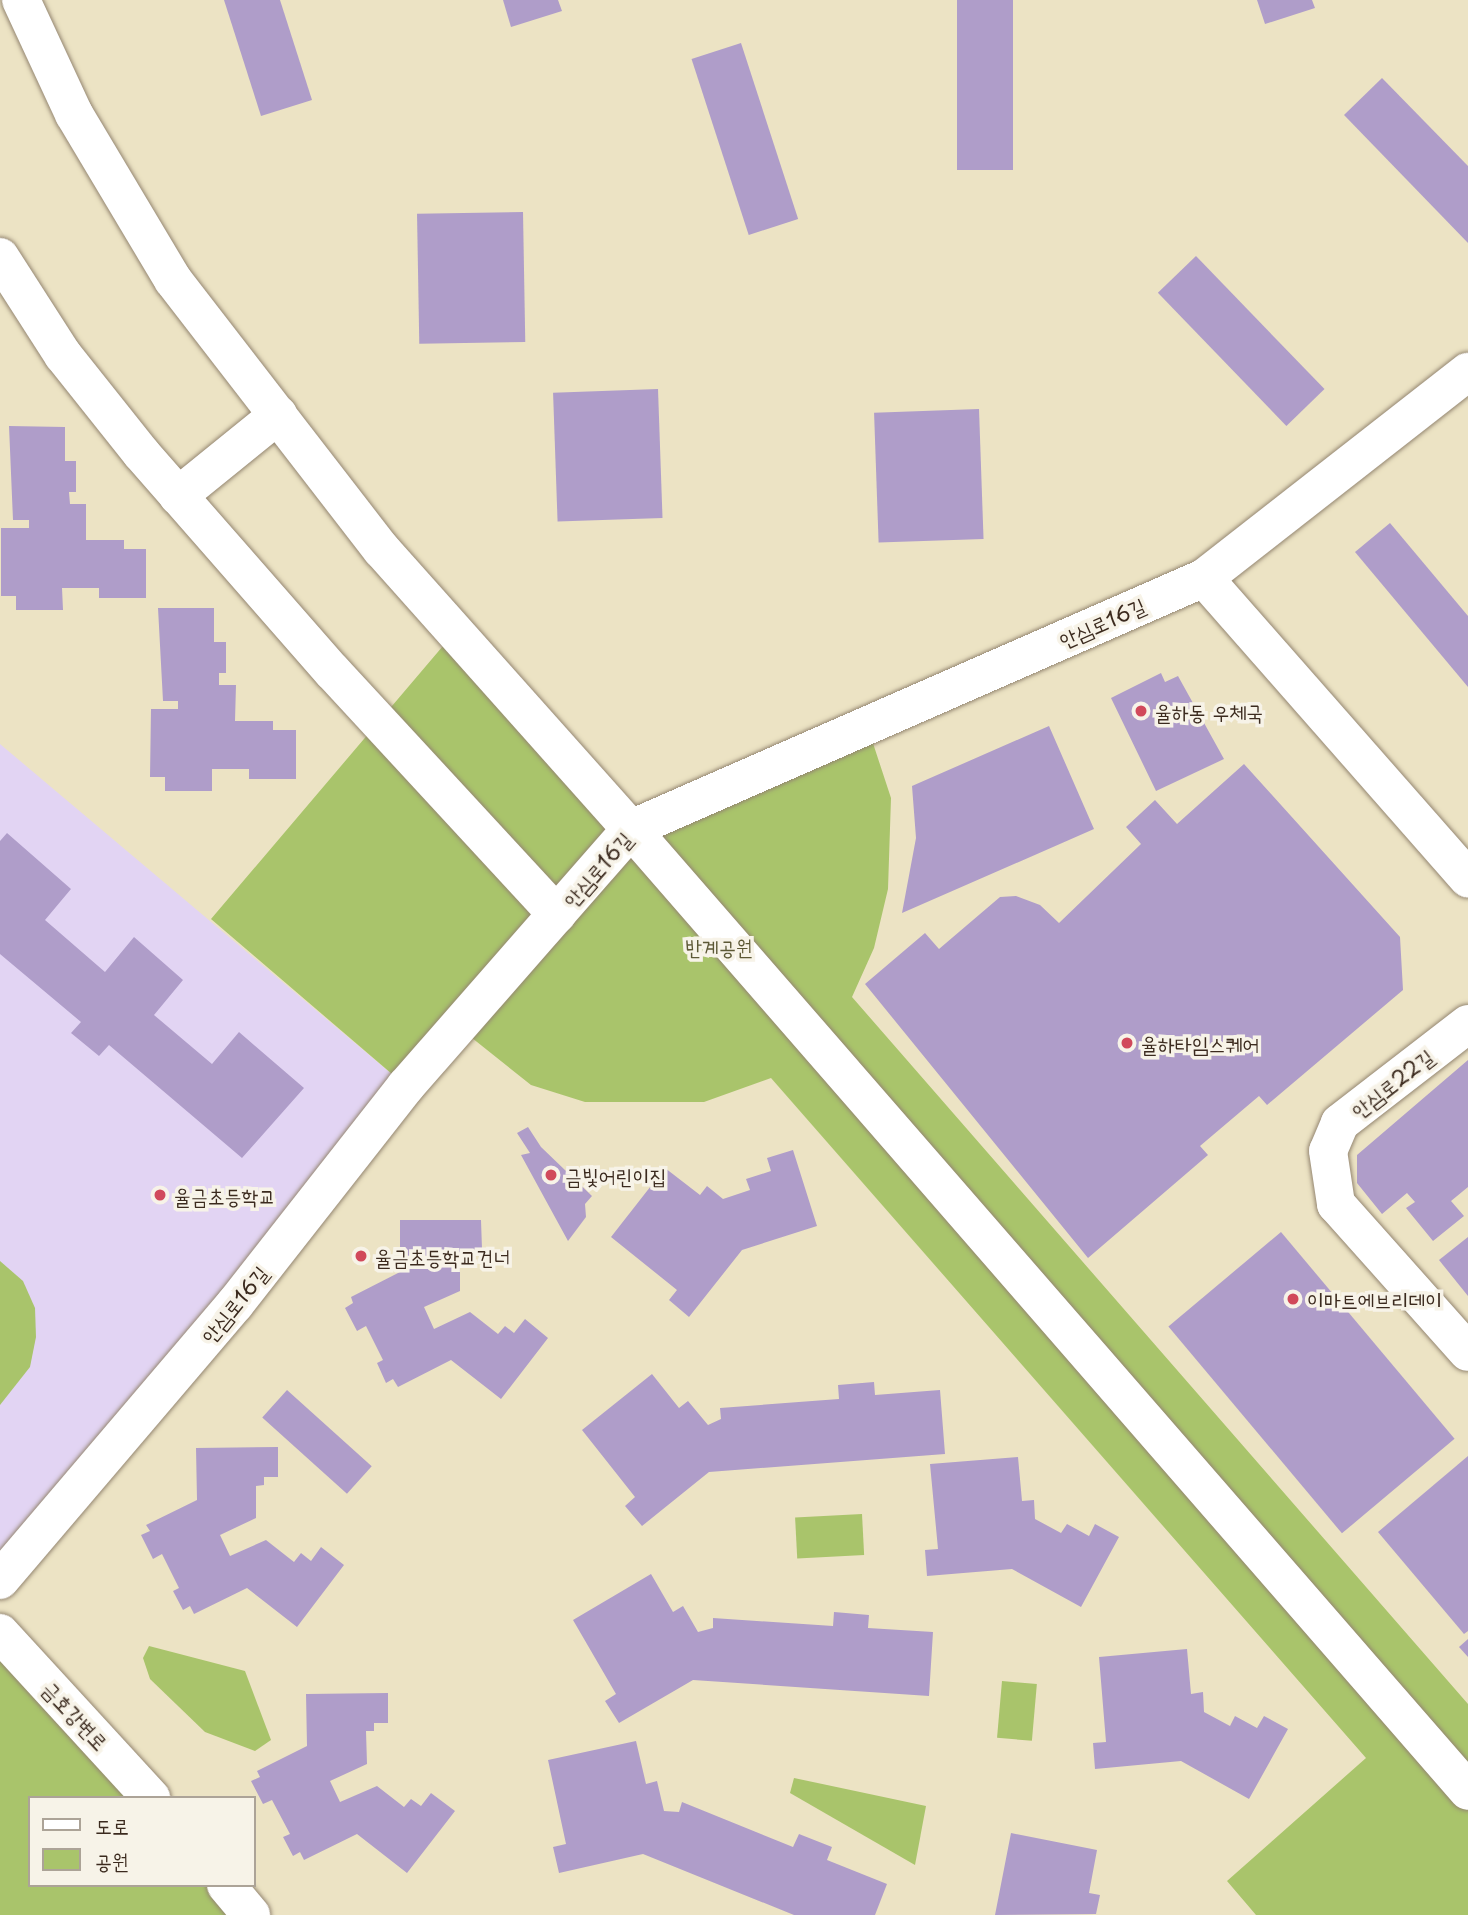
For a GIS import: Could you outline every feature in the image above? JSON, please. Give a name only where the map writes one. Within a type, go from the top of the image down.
[{"type":"main road","points":[[21,0],[74,114],[173,280],[382,550],[631,829],[1468,1790]]},
{"type":"main road","points":[[0,257],[63,355],[178,496],[324,663],[557,915]]},
{"type":"main road","name":"안심로16길","points":[[0,1580],[235,1304],[406,1086],[631,829],[1204,578],[1468,372]]},
{"type":"main road","points":[[178,496],[278,415]]},
{"type":"main road","points":[[1204,578],[1468,878]]},
{"type":"main road","name":"안심로22길","points":[[1468,1024],[1340,1123],[1328,1151],[1336,1204],[1468,1352]]},
{"type":"main road","name":"금호강변로","points":[[0,1633],[149,1796]]},
{"type":"main road","points":[[228,1887],[251,1915]]},
{"type":"shaded area","name":"율금초등학교","points":[[0,744],[406,1086],[0,1580]]},
{"type":"green space","name":"반계공원","points":[[454,633],[631,829],[867,725],[891,798],[888,889],[874,948],[852,997],[1468,1704],[1468,1915],[1256,1915],[1227,1881],[1366,1758],[771,1078],[704,1102],[585,1102],[531,1085],[457,1026],[406,1086],[211,919]]},
{"type":"green space","points":[[0,1261],[23,1281],[35,1308],[36,1337],[30,1367],[0,1405]]},
{"type":"green space","points":[[862,1514],[864,1555],[797,1558],[795,1518]]},
{"type":"green space","points":[[0,1635],[137,1796],[28,1796],[28,1887],[216,1887],[239,1915],[0,1915]]},
{"type":"green space","points":[[149,1646],[245,1671],[271,1740],[255,1751],[205,1732],[150,1679],[143,1658]]},
{"type":"green space","points":[[1002,1681],[1037,1684],[1032,1741],[997,1738]]},
{"type":"green space","points":[[794,1778],[926,1806],[915,1865],[790,1793]]},
{"type":"building","points":[[224,0],[280,0],[312,100],[261,116]]},
{"type":"building","points":[[503,0],[558,0],[562,11],[511,27]]},
{"type":"building","points":[[957,0],[1013,0],[1013,170],[957,170]]},
{"type":"building","points":[[1257,0],[1312,0],[1315,8],[1265,24]]},
{"type":"building","points":[[741,43],[798,219],[749,235],[692,59]]},
{"type":"building","points":[[1382,78],[1468,166],[1468,243],[1344,115]]},
{"type":"building","points":[[523,212],[525,342],[419,344],[417,214]]},
{"type":"building","points":[[1196,256],[1325,389],[1286,426],[1158,293]]},
{"type":"building","points":[[658,389],[663,518],[558,522],[553,393]]},
{"type":"building","points":[[979,409],[984,539],[879,543],[874,413]]},
{"type":"building","points":[[9,426],[65,427],[65,461],[76,461],[76,492],[69,492],[70,504],[86,504],[86,540],[124,540],[124,549],[146,549],[146,598],[99,598],[99,588],[62,588],[63,610],[16,610],[16,596],[1,596],[1,528],[29,528],[29,520],[13,520]]},
{"type":"building","points":[[1390,523],[1468,616],[1468,687],[1355,552]]},
{"type":"building","points":[[158,608],[214,608],[214,642],[226,642],[226,673],[219,673],[219,685],[236,685],[235,721],[273,721],[273,730],[296,730],[296,779],[249,779],[249,769],[212,769],[212,791],[165,791],[165,777],[150,777],[151,709],[178,709],[178,701],[163,701]]},
{"type":"building","points":[[1161,673],[1165,682],[1178,676],[1224,759],[1156,791],[1111,698]]},
{"type":"building","points":[[1049,726],[1094,829],[902,913],[916,838],[912,786]]},
{"type":"building","name":"율하타임스퀘어","points":[[1244,764],[1400,937],[1403,990],[1267,1105],[1259,1096],[1200,1146],[1208,1155],[1088,1258],[865,984],[925,933],[939,949],[1000,897],[1016,896],[1040,905],[1059,923],[1141,844],[1126,827],[1155,800],[1177,824]]},
{"type":"building","points":[[7,833],[71,889],[45,920],[105,972],[134,937],[183,980],[154,1015],[212,1064],[239,1032],[304,1088],[242,1158],[109,1045],[99,1056],[71,1033],[81,1022],[0,954],[0,841]]},
{"type":"building","points":[[1468,1060],[1468,1187],[1451,1201],[1464,1216],[1433,1241],[1406,1208],[1415,1202],[1407,1193],[1382,1214],[1357,1183],[1357,1155]]},
{"type":"building","name":"금빛어린이집","points":[[528,1127],[541,1147],[592,1196],[585,1204],[586,1217],[568,1241],[521,1155],[530,1153],[517,1133]]},
{"type":"building","points":[[793,1150],[817,1226],[742,1250],[689,1317],[669,1300],[677,1290],[611,1237],[665,1168],[700,1195],[707,1186],[723,1199],[750,1190],[746,1179],[771,1171],[767,1158]]},
{"type":"building","points":[[400,1220],[481,1220],[482,1249],[467,1250],[468,1258],[460,1258],[460,1291],[424,1307],[434,1329],[470,1312],[498,1334],[505,1326],[514,1333],[525,1319],[548,1338],[501,1399],[451,1360],[398,1387],[393,1379],[386,1383],[377,1363],[383,1360],[366,1326],[357,1331],[345,1308],[353,1303],[351,1297],[400,1272]]},
{"type":"building","points":[[1281,1232],[1455,1439],[1342,1533],[1168,1326]]},
{"type":"building","points":[[1468,1237],[1468,1296],[1439,1260]]},
{"type":"building","points":[[652,1374],[679,1408],[688,1401],[708,1425],[721,1419],[720,1408],[839,1399],[838,1385],[874,1382],[875,1395],[940,1390],[945,1454],[709,1472],[642,1526],[625,1506],[635,1497],[582,1430]]},
{"type":"building","points":[[287,1390],[372,1466],[347,1494],[262,1417]]},
{"type":"building","points":[[278,1447],[278,1477],[264,1477],[264,1485],[256,1486],[256,1518],[220,1535],[230,1556],[266,1540],[294,1562],[301,1553],[311,1561],[321,1547],[344,1565],[297,1627],[247,1588],[194,1614],[190,1606],[183,1610],[173,1591],[179,1588],[162,1554],[153,1559],[141,1535],[150,1531],[146,1525],[197,1500],[196,1448]]},
{"type":"building","points":[[1468,1456],[1468,1631],[1464,1634],[1378,1532]]},
{"type":"building","points":[[1018,1457],[1022,1501],[1034,1500],[1035,1519],[1061,1533],[1067,1524],[1089,1536],[1095,1524],[1119,1537],[1081,1607],[1012,1569],[927,1576],[925,1550],[938,1549],[930,1464]]},
{"type":"building","points":[[651,1574],[673,1612],[683,1606],[698,1632],[713,1628],[713,1618],[833,1626],[834,1612],[869,1615],[868,1628],[933,1632],[929,1696],[693,1680],[619,1723],[605,1701],[616,1694],[573,1620]]},
{"type":"building","points":[[1468,1639],[1468,1657],[1459,1647]]},
{"type":"building","points":[[1187,1649],[1191,1694],[1203,1692],[1204,1712],[1230,1726],[1235,1716],[1257,1728],[1264,1716],[1288,1729],[1249,1799],[1181,1761],[1095,1769],[1093,1743],[1106,1742],[1099,1657]]},
{"type":"building","points":[[388,1693],[388,1723],[374,1723],[374,1731],[366,1731],[367,1764],[330,1781],[340,1802],[377,1786],[404,1807],[411,1799],[421,1806],[431,1793],[455,1811],[407,1873],[357,1834],[304,1860],[300,1852],[293,1856],[283,1837],[290,1834],[272,1800],[263,1804],[251,1781],[260,1777],[257,1771],[307,1746],[306,1694]]},
{"type":"building","points":[[636,1741],[646,1784],[657,1781],[664,1811],[679,1812],[682,1802],[793,1847],[799,1834],[832,1847],[827,1860],[887,1884],[875,1915],[794,1915],[643,1854],[559,1873],[553,1847],[566,1844],[548,1760]]},
{"type":"building","points":[[1011,1833],[1097,1850],[1089,1893],[1100,1895],[1096,1914],[995,1915]]},
{"type":"place","name":"율하동 우체국","points":[[1141,711]]},
{"type":"place","name":"율하타임스퀘어","points":[[1127,1043]]},
{"type":"place","name":"금빛어린이집","points":[[551,1175]]},
{"type":"place","name":"율금초등학교","points":[[160,1195]]},
{"type":"place","name":"율금초등학교건너","points":[[361,1256]]},
{"type":"place","name":"이마트에브리데이","points":[[1293,1299]]}]
